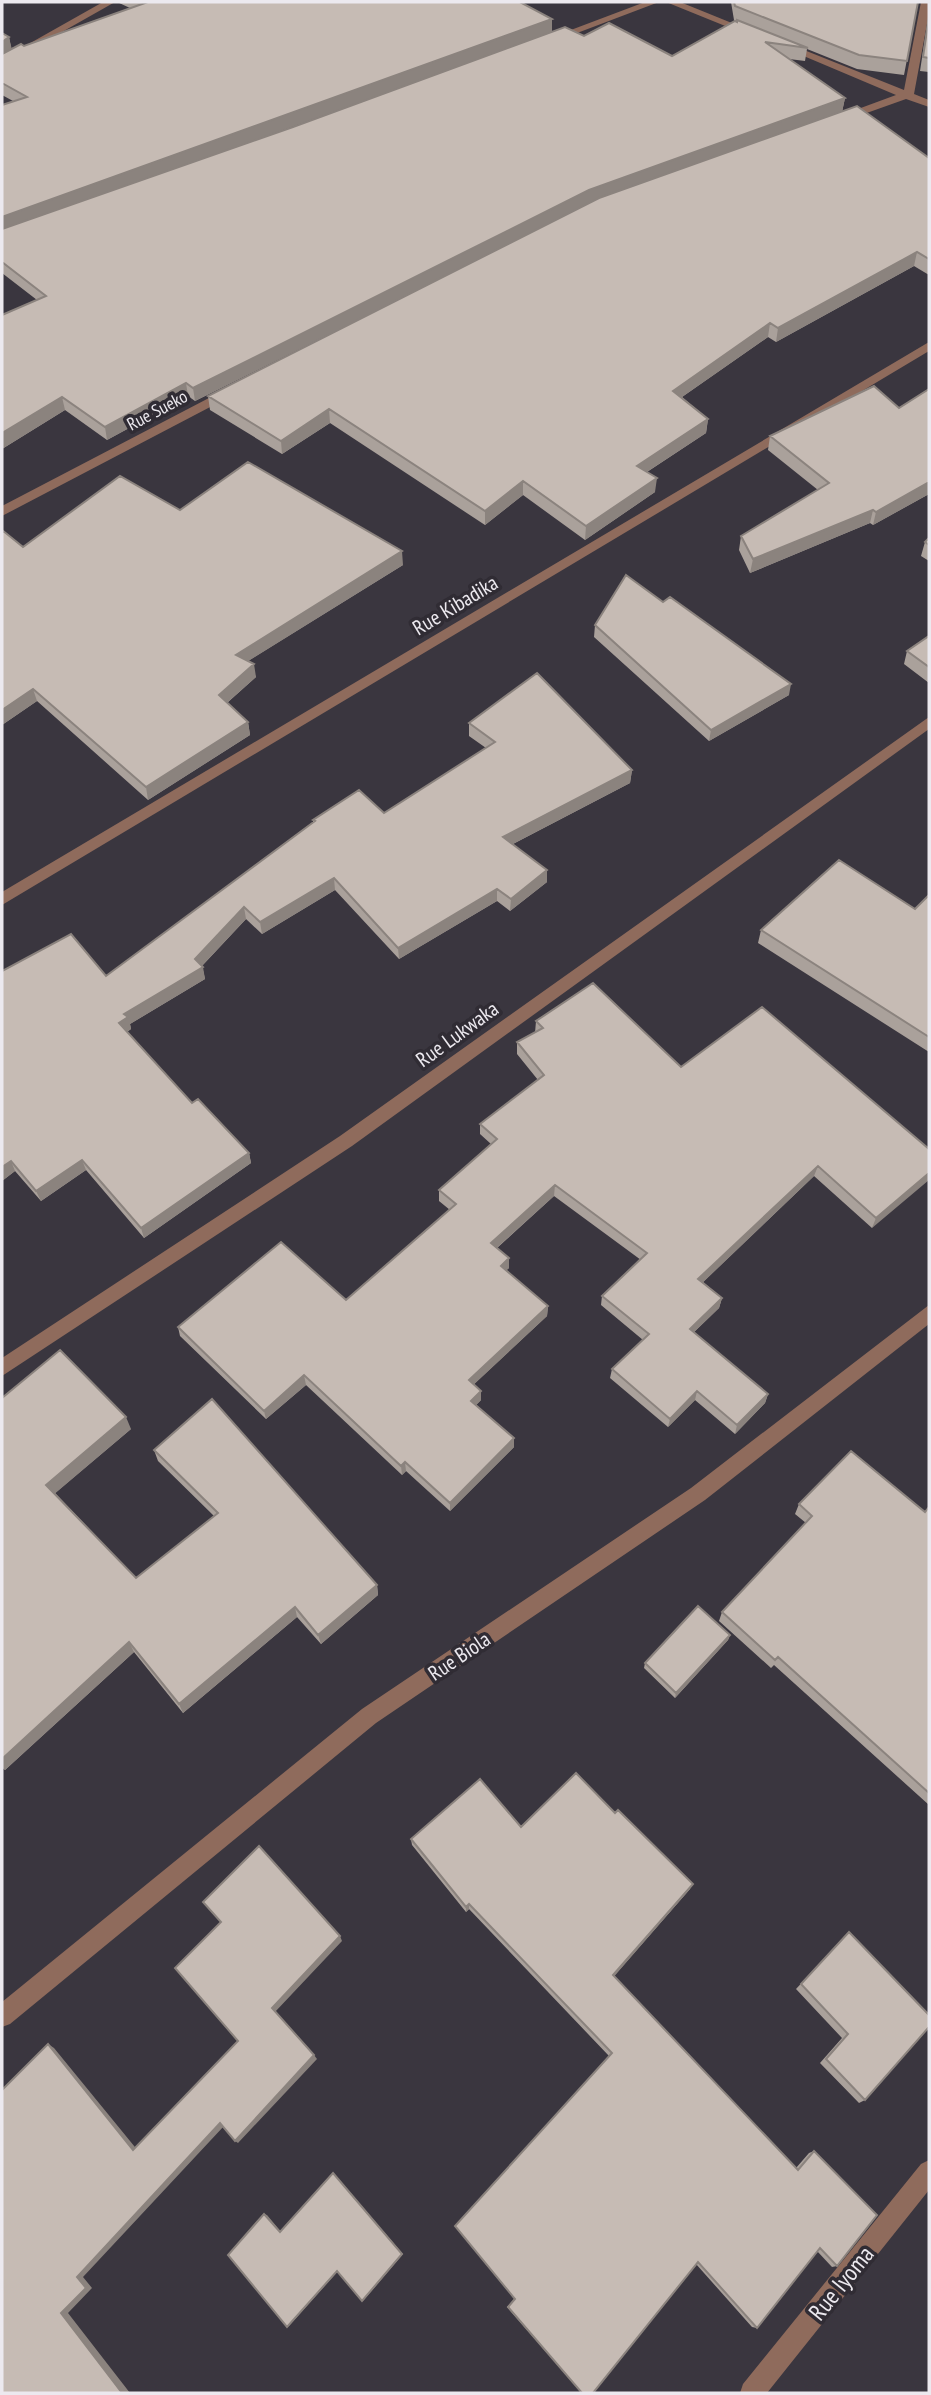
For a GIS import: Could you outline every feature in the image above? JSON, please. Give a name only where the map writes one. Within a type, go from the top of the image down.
[{"type":"street","points":[[2,64],[110,2]]},
{"type":"street","points":[[537,45],[654,2]]},
{"type":"street","points":[[671,2],[758,36]]},
{"type":"street","points":[[909,94],[926,2]]},
{"type":"street","points":[[771,41],[929,104]]},
{"type":"street","points":[[833,122],[909,94]]},
{"type":"street","name":"Rue Kibadika","points":[[2,899],[929,346]]},
{"type":"street","name":"Rue Sueko","points":[[2,512],[242,385]]},
{"type":"street","name":"Rue Lukwaka","points":[[2,1368],[346,1141],[929,722]]},
{"type":"street","name":"Rue Biola","points":[[2,2016],[369,1716],[698,1494],[929,1313]]},
{"type":"street","name":"Rue Iyoma","points":[[752,2393],[929,2172]]},
{"type":"building","points":[[142,2],[520,2],[552,19],[2,217],[2,105],[27,97],[2,83],[2,54],[21,44],[24,46],[145,3]]},
{"type":"building","points":[[734,2],[918,2],[907,61],[859,55],[735,6]]},
{"type":"building","points":[[929,17],[929,58],[923,57]]},
{"type":"building","points":[[737,20],[808,48],[765,42],[845,98],[589,190],[193,388],[186,383],[105,427],[62,397],[2,433],[2,315],[46,296],[2,262],[2,229],[293,127],[565,27],[584,36],[609,23],[672,56]]},
{"type":"building","points":[[2,33],[9,37],[2,42]]},
{"type":"building","points":[[857,106],[929,158],[929,259],[917,252],[778,328],[770,323],[673,391],[708,419],[637,466],[657,478],[586,526],[523,481],[485,511],[329,409],[281,441],[208,396],[599,198]]},
{"type":"building","points":[[874,386],[899,408],[929,389],[929,482],[876,512],[873,510],[753,559],[741,536],[829,483],[770,436]]},
{"type":"building","points":[[248,462],[402,551],[236,655],[254,664],[219,695],[248,722],[146,787],[33,689],[2,710],[2,530],[23,547],[120,476],[180,510]]},
{"type":"building","points":[[626,575],[663,602],[670,597],[791,684],[711,730],[595,625]]},
{"type":"building","points":[[929,636],[929,667],[907,651]]},
{"type":"building","points":[[537,673],[632,770],[503,837],[547,870],[511,899],[497,889],[398,948],[334,878],[260,922],[244,907],[195,959],[203,967],[124,1014],[128,1017],[119,1023],[192,1103],[198,1099],[249,1153],[141,1228],[82,1160],[36,1191],[11,1161],[2,1167],[2,971],[71,934],[106,976],[315,821],[313,820],[359,790],[384,813],[495,742],[469,723]]},
{"type":"building","points":[[839,860],[915,909],[929,895],[929,1037],[761,930]]},
{"type":"building","points":[[593,983],[681,1067],[762,1007],[929,1149],[929,1173],[876,1218],[818,1166],[698,1279],[722,1298],[690,1329],[768,1394],[737,1425],[697,1391],[670,1419],[612,1369],[649,1334],[602,1296],[647,1253],[555,1185],[491,1243],[509,1258],[501,1266],[548,1306],[469,1380],[481,1391],[471,1401],[514,1438],[450,1503],[405,1462],[401,1466],[304,1375],[264,1411],[178,1327],[281,1242],[346,1300],[456,1204],[439,1190],[497,1139],[480,1124],[544,1075],[517,1042],[543,1028],[536,1021]]},
{"type":"building","points":[[60,1350],[126,1417],[46,1485],[136,1578],[218,1513],[154,1450],[212,1399],[377,1585],[318,1635],[295,1607],[179,1704],[129,1642],[2,1759],[2,1398]]},
{"type":"building","points":[[851,1451],[925,1512],[929,1507],[929,1793],[778,1657],[775,1660],[722,1612],[812,1516],[799,1504]]},
{"type":"building","points":[[698,1606],[730,1635],[676,1693],[645,1663]]},
{"type":"building","points":[[576,1773],[615,1813],[618,1810],[693,1884],[613,1975],[798,2170],[814,2151],[877,2215],[837,2266],[820,2248],[757,2328],[698,2262],[593,2393],[582,2393],[508,2307],[515,2299],[455,2226],[612,2053],[469,1904],[466,1907],[411,1839],[480,1779],[521,1827]]},
{"type":"building","points":[[259,1846],[340,1936],[272,2008],[314,2055],[235,2141],[220,2123],[77,2277],[86,2288],[61,2313],[122,2393],[2,2393],[2,2090],[48,2044],[133,2150],[238,2041],[175,1968],[221,1922],[203,1902]]},
{"type":"building","points":[[849,1932],[929,2015],[929,2027],[865,2100],[826,2059],[848,2034],[801,1984]]},
{"type":"building","points":[[333,2173],[402,2254],[362,2301],[337,2271],[287,2327],[228,2255],[264,2214],[280,2232]]}]
